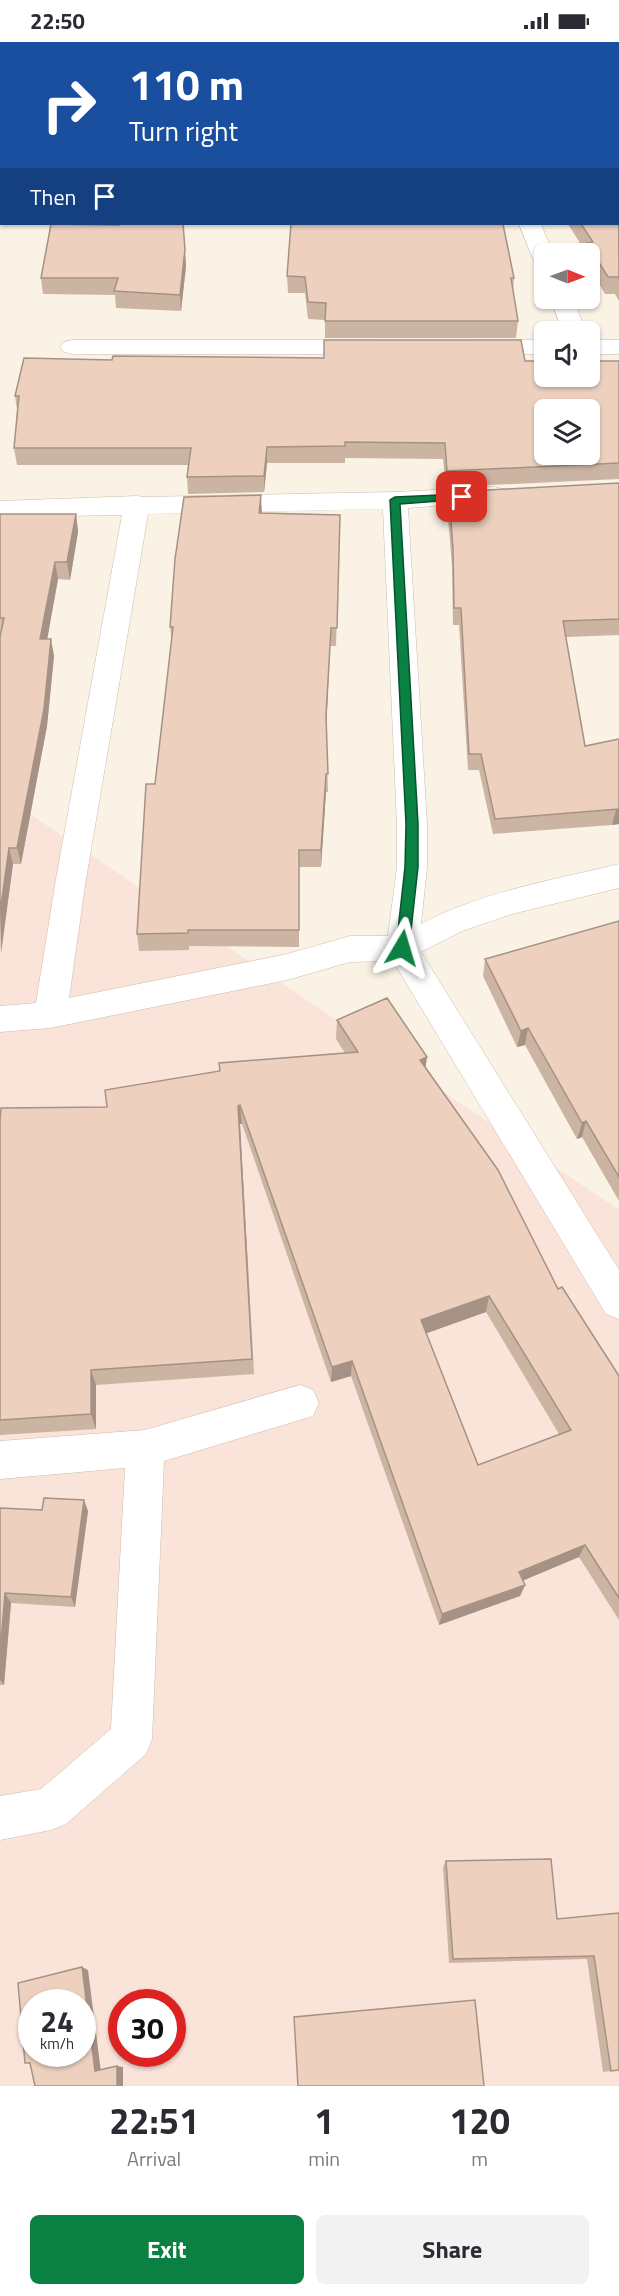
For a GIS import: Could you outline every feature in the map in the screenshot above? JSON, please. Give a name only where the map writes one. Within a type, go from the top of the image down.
[{"type":"street","points":[[530,225],[538,243]]},
{"type":"street","points":[[72,347],[391,347]]},
{"type":"street","points":[[450,347],[534,347]]},
{"type":"street","points":[[600,347],[619,347]]},
{"type":"street","points":[[0,509],[137,504],[395,500],[513,494]]},
{"type":"street","points":[[395,500],[412,824],[412,867],[402,948],[619,1302]]},
{"type":"street","points":[[50,1015],[71,879],[137,504]]},
{"type":"street","points":[[0,1019],[50,1015],[287,967],[350,949],[402,948],[451,922],[511,902],[619,876]]},
{"type":"street","points":[[0,1460],[145,1448],[300,1403]]},
{"type":"street","points":[[0,1818],[51,1809],[131,1739],[145,1448]]},
{"type":"shaded area","points":[[0,794],[619,1210],[619,2086],[0,2086]]},
{"type":"building","points":[[51,225],[183,225],[185,249],[180,295],[114,291],[118,278],[41,278]]},
{"type":"building","points":[[291,225],[503,225],[514,278],[511,278],[518,321],[325,321],[326,303],[308,302],[305,277],[287,276]]},
{"type":"building","points":[[582,225],[619,225],[619,279],[608,277],[600,264],[600,243],[587,243],[593,242]]},
{"type":"building","points":[[324,340],[521,340],[525,361],[534,361],[534,387],[600,387],[600,361],[619,361],[619,463],[600,464],[600,399],[534,399],[534,465],[576,465],[447,471],[445,443],[345,442],[345,446],[267,447],[264,476],[187,477],[191,448],[14,448],[19,396],[15,396],[24,358],[112,360],[113,356],[324,358]]},
{"type":"building","points":[[619,483],[619,619],[563,621],[585,746],[619,739],[619,809],[495,819],[481,754],[469,754],[461,608],[454,608],[449,492]]},
{"type":"building","points":[[261,495],[259,513],[340,515],[337,628],[331,628],[326,716],[328,774],[326,774],[321,850],[299,850],[299,930],[188,930],[188,933],[137,934],[146,784],[155,784],[173,627],[170,627],[175,559],[184,497]]},
{"type":"building","points":[[0,514],[76,514],[67,562],[55,562],[40,639],[51,639],[44,709],[17,848],[9,848],[0,913],[0,637],[4,618],[0,618]]},
{"type":"building","points":[[619,921],[619,1177],[586,1121],[582,1123],[528,1028],[521,1031],[485,959]]},
{"type":"building","points":[[387,998],[427,1057],[420,1060],[498,1170],[558,1289],[562,1287],[619,1376],[619,1598],[585,1545],[519,1572],[525,1585],[442,1614],[352,1361],[332,1367],[240,1105],[238,1106],[252,1359],[91,1370],[91,1414],[0,1420],[1,1108],[107,1107],[105,1090],[220,1071],[219,1063],[358,1052],[337,1020]],"holes":[[[489,1296],[571,1430],[478,1465],[421,1320]]]},
{"type":"building","points":[[44,1498],[84,1500],[71,1597],[5,1593],[0,1654],[0,1508],[42,1510]]},
{"type":"building","points":[[551,1859],[557,1919],[619,1913],[619,2070],[611,2071],[594,1956],[453,1959],[446,1861]]},
{"type":"building","points":[[82,1967],[85,1989],[19,1989],[18,1983]]},
{"type":"building","points":[[475,2000],[484,2086],[298,2086],[294,2017]]},
{"type":"building","points":[[31,2067],[94,2067],[95,2071],[117,2067],[117,2086],[35,2086]]},
{"type":"route","points":[[402,948],[412,867],[412,824],[395,500],[462,497]]}]
